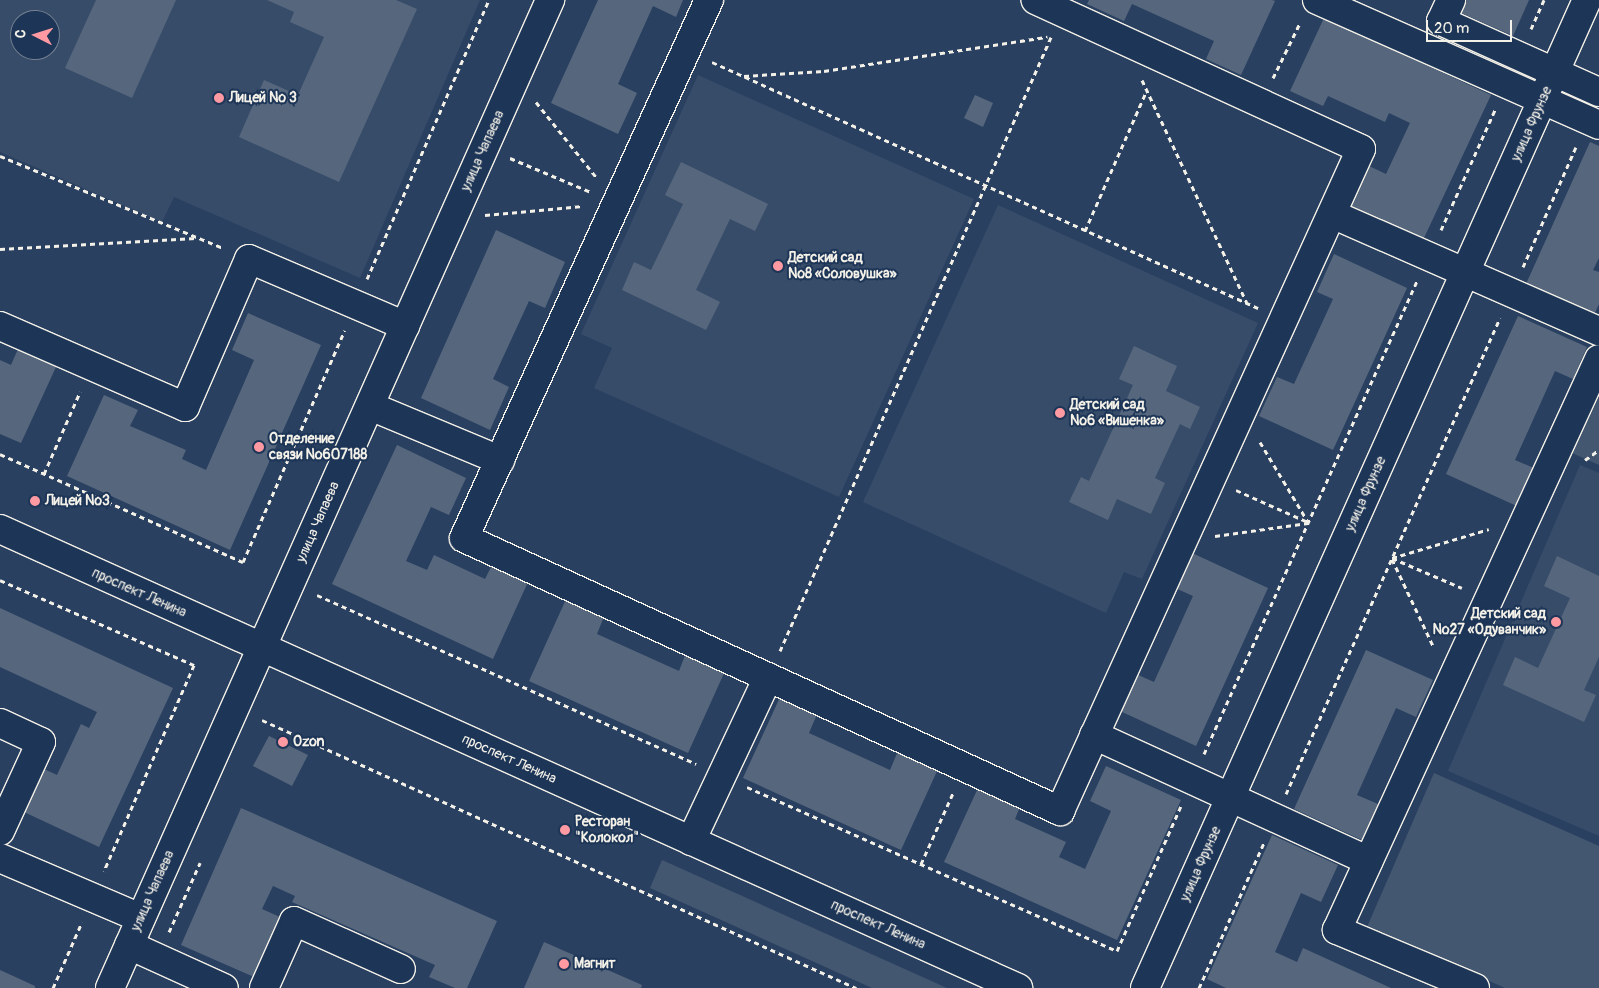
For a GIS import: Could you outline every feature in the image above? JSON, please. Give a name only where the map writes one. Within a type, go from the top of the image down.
[{"type":"street","name":"улица Чапаева","points":[[110,988],[550,0]]},
{"type":"street","points":[[709,0],[464,538],[1060,811],[1361,149],[1035,0]]},
{"type":"street","points":[[1451,0],[1441,21],[1599,92]]},
{"type":"street","name":"улица Фрунзе","points":[[1146,988],[1587,0]]},
{"type":"street","points":[[1310,9],[1506,84],[1594,122]]},
{"type":"street","points":[[1332,214],[1599,331]]},
{"type":"street","points":[[0,326],[186,407],[249,259],[405,326]]},
{"type":"street","points":[[1475,988],[1337,930],[1599,360]]},
{"type":"street","points":[[370,406],[500,460]]},
{"type":"street","name":"проспект Ленина","points":[[0,530],[1018,988]]},
{"type":"street","points":[[691,841],[768,677]]},
{"type":"street","points":[[0,723],[41,742],[0,831]]},
{"type":"street","points":[[1094,735],[1369,861]]},
{"type":"street","points":[[0,858],[141,918]]},
{"type":"street","points":[[264,988],[294,921],[401,969]]},
{"type":"street","points":[[129,945],[224,988]]},
{"type":"path","points":[[1518,57],[1544,0]]},
{"type":"path","points":[[1261,103],[1310,9]]},
{"type":"path","points":[[768,677],[1062,12]]},
{"type":"path","points":[[742,76],[824,71],[1051,37]]},
{"type":"path","points":[[1122,40],[1247,304]]},
{"type":"path","points":[[686,51],[1283,320]]},
{"type":"path","points":[[1117,951],[1506,84]]},
{"type":"path","points":[[1086,231],[1147,91]]},
{"type":"path","points":[[535,100],[617,203]]},
{"type":"path","points":[[1199,988],[1511,293],[1594,122]]},
{"type":"path","points":[[0,156],[249,259]]},
{"type":"path","points":[[510,158],[617,203]]},
{"type":"path","points":[[484,215],[617,203]]},
{"type":"path","points":[[0,250],[196,238]]},
{"type":"path","points":[[44,474],[92,366]]},
{"type":"path","points":[[1242,411],[1309,523]]},
{"type":"path","points":[[0,454],[243,562]]},
{"type":"path","points":[[1211,478],[1309,523]]},
{"type":"path","points":[[1392,558],[1526,517]]},
{"type":"path","points":[[1182,541],[1309,523]]},
{"type":"path","points":[[1392,558],[1488,599]]},
{"type":"path","points":[[1392,558],[1450,682]]},
{"type":"path","points":[[0,580],[194,665],[53,988]]},
{"type":"path","points":[[262,720],[856,988]]},
{"type":"path","points":[[920,864],[965,767]]},
{"type":"shaded area","name":"Лицей № 3","points":[[0,0],[480,0],[360,278],[174,197],[162,222],[0,152]]},
{"type":"shaded area","name":"Детский сад №8 «Соловушка»","points":[[698,75],[974,199],[839,497],[594,388],[612,348],[581,334]]},
{"type":"shaded area","name":"Детский сад №6 «Вишенка»","points":[[998,205],[1258,323],[1142,579],[1124,572],[1106,613],[863,502]]},
{"type":"shaded area","points":[[1599,397],[1599,465],[1572,453]]},
{"type":"shaded area","name":"Детский сад №27 «Одуванчик»","points":[[1580,465],[1599,473],[1599,836],[1448,771]]},
{"type":"shaded area","points":[[1434,773],[1599,846],[1599,988],[1505,988],[1367,927]]},
{"type":"shaded area","points":[[662,860],[947,988],[872,988],[650,888]]},
{"type":"building","points":[[96,0],[176,0],[132,98],[65,68]]},
{"type":"building","points":[[267,0],[396,0],[417,9],[339,182],[239,137],[264,80],[298,95],[324,37],[290,22],[294,12]]},
{"type":"building","points":[[598,0],[683,0],[676,17],[653,6],[618,84],[637,93],[618,134],[551,103]]},
{"type":"building","points":[[1089,0],[1275,1],[1241,75],[1206,59],[1214,41],[1132,4],[1124,21],[1087,4]]},
{"type":"building","points":[[1464,0],[1529,0],[1513,36],[1459,12]]},
{"type":"building","points":[[1324,18],[1491,95],[1423,240],[1350,206],[1369,166],[1386,174],[1410,123],[1389,113],[1385,122],[1328,96],[1323,106],[1290,91]]},
{"type":"building","points":[[975,95],[993,103],[983,127],[964,118]]},
{"type":"building","points":[[1590,142],[1599,146],[1599,258],[1593,270],[1599,272],[1599,304],[1594,315],[1526,284]]},
{"type":"building","points":[[681,162],[768,204],[755,231],[730,219],[696,290],[720,302],[706,330],[622,290],[634,262],[651,270],[683,204],[665,195]]},
{"type":"building","points":[[496,230],[565,262],[545,308],[529,301],[493,379],[509,387],[490,430],[421,398]]},
{"type":"building","points":[[1334,254],[1407,288],[1333,450],[1259,416],[1277,377],[1294,384],[1333,299],[1317,292]]},
{"type":"building","points":[[248,313],[321,345],[230,550],[67,476],[104,395],[138,410],[130,426],[186,450],[182,459],[206,470],[254,360],[232,350]]},
{"type":"building","points":[[1518,316],[1587,347],[1573,379],[1555,371],[1515,460],[1536,469],[1519,507],[1446,474]]},
{"type":"building","points":[[1134,346],[1177,366],[1166,391],[1200,407],[1190,429],[1180,424],[1155,478],[1165,483],[1151,514],[1117,499],[1108,520],[1069,502],[1081,477],[1089,481],[1133,385],[1119,379]]},
{"type":"building","points":[[18,349],[56,367],[21,443],[0,434],[0,360],[11,365]]},
{"type":"building","points":[[397,445],[466,478],[449,515],[431,507],[406,561],[427,570],[434,555],[485,579],[492,565],[528,582],[493,659],[332,584]]},
{"type":"building","points":[[1192,553],[1268,588],[1196,746],[1120,711],[1136,674],[1154,682],[1193,596],[1175,588]]},
{"type":"building","points":[[1557,556],[1599,576],[1599,657],[1584,690],[1596,695],[1584,722],[1503,685],[1515,657],[1538,668],[1570,598],[1544,586]]},
{"type":"building","points":[[567,597],[605,614],[597,634],[679,671],[686,653],[725,671],[688,753],[529,681]]},
{"type":"building","points":[[0,608],[173,688],[99,847],[24,812],[44,769],[57,775],[81,724],[89,728],[97,712],[0,667]]},
{"type":"building","points":[[1366,650],[1433,680],[1416,717],[1396,708],[1357,795],[1378,804],[1362,840],[1294,809]]},
{"type":"building","points":[[781,695],[818,712],[809,733],[890,770],[898,751],[938,769],[901,850],[743,778]]},
{"type":"building","points":[[269,736],[308,755],[292,786],[253,766]]},
{"type":"building","points":[[1106,766],[1181,800],[1117,940],[944,862],[978,788],[1020,807],[1015,819],[1066,842],[1059,857],[1085,869],[1111,811],[1090,801]]},
{"type":"building","points":[[241,808],[497,921],[467,988],[455,988],[429,977],[435,965],[292,902],[295,896],[273,886],[262,909],[280,917],[254,977],[181,945]]},
{"type":"building","points":[[1272,835],[1338,865],[1321,902],[1301,893],[1275,952],[1297,962],[1303,948],[1391,988],[1226,988],[1207,979]]},
{"type":"building","name":"Магнит","points":[[544,942],[642,985],[641,988],[524,988]]},
{"type":"building","points":[[0,970],[35,986],[35,988],[0,988]]},
{"type":"place","name":"Лицей № 3","points":[[219,98]]},
{"type":"place","name":"Детский сад №8 «Соловушка»","points":[[778,266]]},
{"type":"place","name":"Детский сад №6 «Вишенка»","points":[[1060,413]]},
{"type":"place","name":"Отделение связи №607188","points":[[259,447]]},
{"type":"place","name":"Лицей №3","points":[[35,501]]},
{"type":"place","name":"Детский сад №27 «Одуванчик»","points":[[1556,622]]},
{"type":"place","name":"Ozon","points":[[283,742]]},
{"type":"place","name":"Ресторан \"Колокол\"","points":[[565,830]]},
{"type":"place","name":"Магнит","points":[[564,964]]}]
